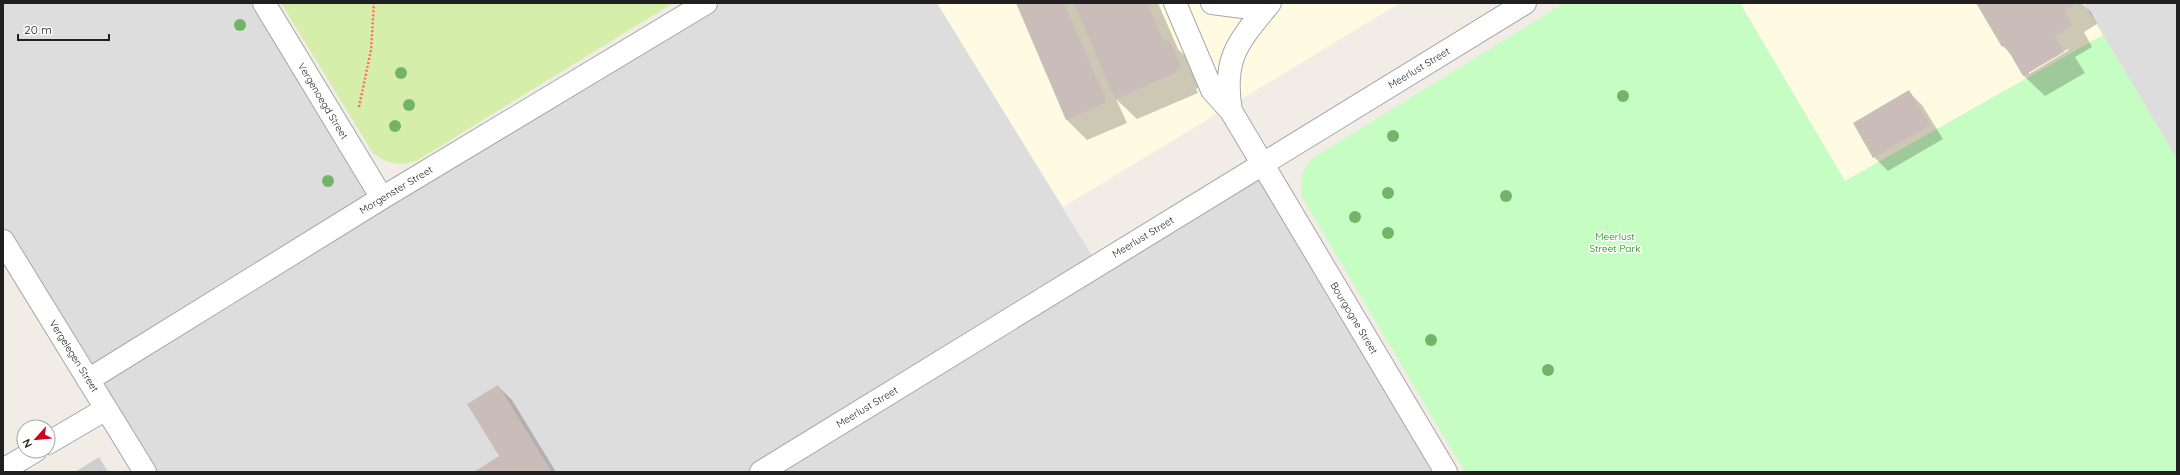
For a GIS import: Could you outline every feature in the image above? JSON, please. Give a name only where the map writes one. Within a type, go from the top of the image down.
[{"type":"street","name":"Vergenoegd Street","points":[[264,3],[382,198]]},
{"type":"street","name":"Morgenster Street","points":[[88,380],[382,198],[706,3]]},
{"type":"street","points":[[1176,3],[1210,84],[1231,111]]},
{"type":"street","points":[[1212,3],[1243,7],[1264,3]]},
{"type":"street","points":[[1231,111],[1228,91],[1229,70],[1233,54],[1240,39],[1270,3]]},
{"type":"street","name":"Meerlust Street","points":[[761,472],[1525,3]]},
{"type":"street","name":"Bourgogne Street","points":[[1231,111],[1446,472]]},
{"type":"street","name":"Vergelegen Street","points":[[3,241],[145,472]]},
{"type":"street","points":[[56,439],[106,409]]},
{"type":"street","points":[[3,470],[22,459]]},
{"type":"path","points":[[351,146],[371,50],[374,3]]},
{"type":"shaded area","points":[[3,3],[266,3],[384,198],[688,18],[679,3],[937,3],[1099,267],[1264,165],[1447,472],[146,472],[3,238]]},
{"type":"shaded area","points":[[937,3],[1400,3],[1063,207]]},
{"type":"shaded area","points":[[1740,3],[2084,3],[2103,35],[1845,181]]},
{"type":"shaded area","points":[[2084,3],[2177,3],[2177,159],[2103,35]]},
{"type":"shaded area","points":[[99,457],[108,472],[75,472]]},
{"type":"green space","points":[[281,3],[673,3],[418,160],[400,164],[384,160],[373,153]]},
{"type":"green space","name":"Meerlust Street Park","points":[[1564,3],[1740,3],[1845,181],[2103,35],[2177,159],[2177,472],[1465,472],[1302,197],[1301,179],[1307,165],[1316,156]]},
{"type":"building","points":[[1016,3],[1064,3],[1107,102],[1066,120]]},
{"type":"building","points":[[1074,3],[1147,3],[1164,41],[1169,39],[1181,66],[1176,68],[1178,72],[1115,99]]},
{"type":"building","points":[[1976,3],[2077,3],[2064,11],[2072,26],[2055,36],[2064,52],[2023,76],[2005,45],[2002,47]]},
{"type":"building","points":[[1909,90],[1930,125],[1873,158],[1853,123]]},
{"type":"building","points":[[498,385],[552,472],[474,472],[499,456],[467,404]]}]
